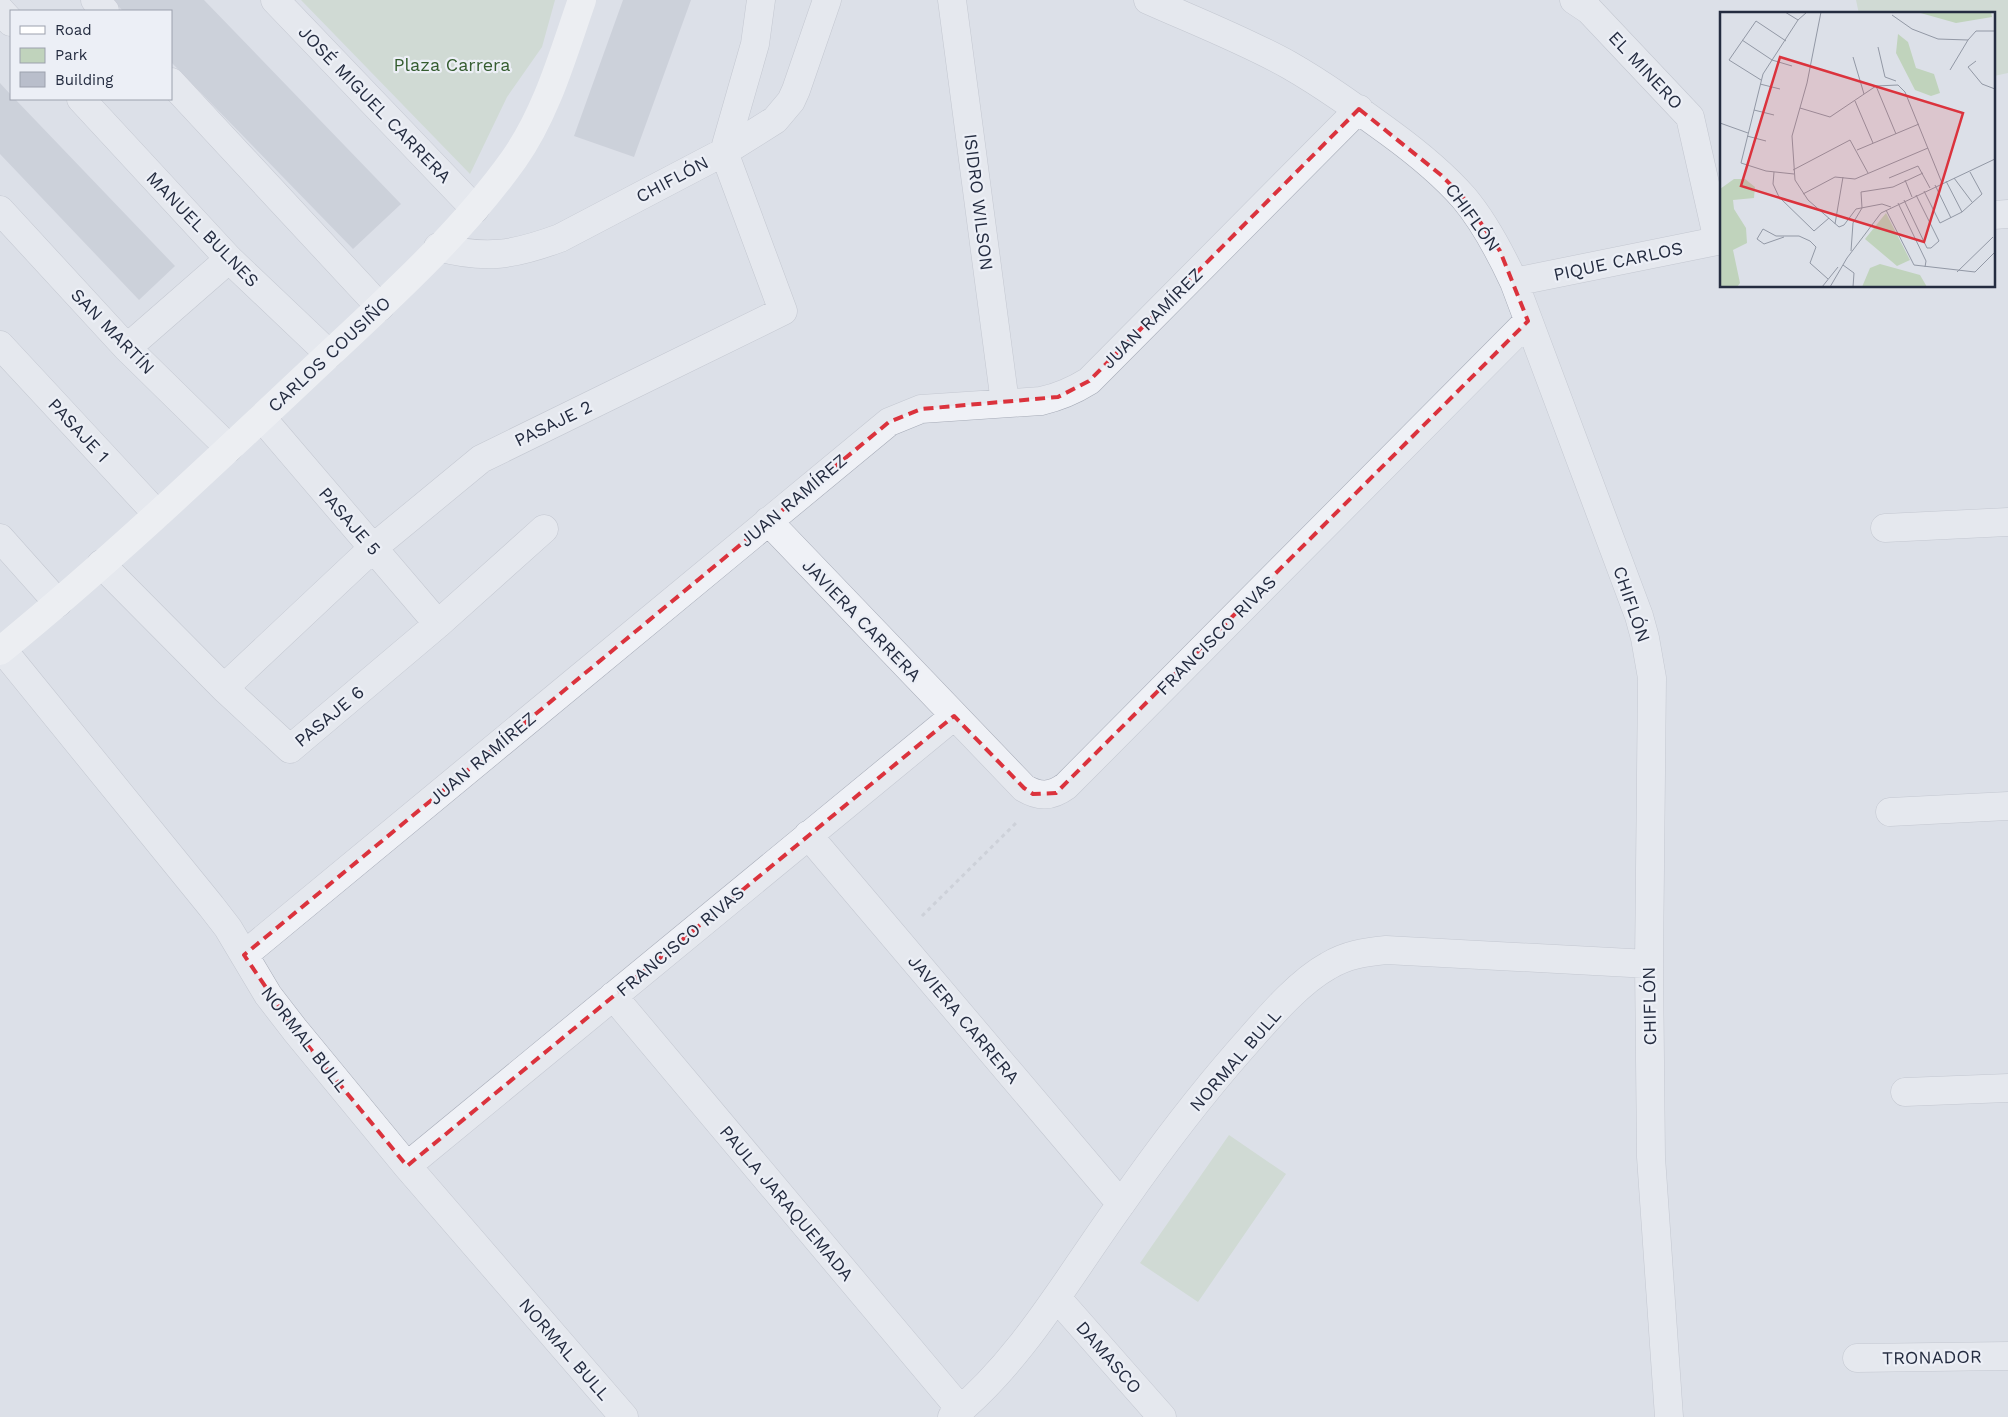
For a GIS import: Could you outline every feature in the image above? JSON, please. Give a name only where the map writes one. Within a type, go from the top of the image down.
[{"type":"main road","name":"CARLOS COUSIÑO","points":[[1,650],[58,603],[262,418],[380,307],[475,209],[514,158],[531,131],[546,100],[582,0]]},
{"type":"street","points":[[95,0],[104,10]]},
{"type":"street","name":"JOSÉ MIGUEL CARRERA","points":[[275,0],[475,209]]},
{"type":"street","points":[[724,152],[755,44],[761,0]]},
{"type":"street","name":"CHIFLÓN","points":[[438,247],[462,253],[506,254],[533,248],[560,238],[724,152],[776,120],[791,101],[827,0]]},
{"type":"street","name":"ISIDRO WILSON","points":[[952,0],[1005,403]]},
{"type":"street","name":"CHIFLÓN","points":[[1148,0],[1288,65],[1358,109],[1414,152],[1463,197],[1482,222],[1500,251],[1514,282],[1639,616],[1650,660],[1653,702],[1649,964],[1651,1157],[1669,1417]]},
{"type":"street","name":"EL MINERO","points":[[1574,0],[1589,10],[1690,117],[1720,240]]},
{"type":"street","points":[[0,10],[10,21]]},
{"type":"street","points":[[172,83],[380,307]]},
{"type":"street","name":"MANUEL BULNES","points":[[82,100],[229,259],[329,354]]},
{"type":"street","name":"JUAN RAMÍREZ","points":[[244,955],[888,422],[921,409],[1041,401],[1075,390],[1089,381],[1358,109]]},
{"type":"street","name":"PASAJE 2","points":[[224,688],[373,548],[481,459],[783,310],[724,152]]},
{"type":"street","name":"SAN MARTÍN","points":[[0,210],[127,348],[229,448]]},
{"type":"street","name":"PIQUE CARLOS","points":[[1514,282],[1720,240]]},
{"type":"street","points":[[127,348],[229,259]]},
{"type":"street","name":"FRANCISCO RIVAS","points":[[1044,795],[1056,793],[1066,786],[1528,321]]},
{"type":"street","name":"PASAJE 1","points":[[0,345],[157,514]]},
{"type":"street","name":"PASAJE 5","points":[[262,418],[438,624]]},
{"type":"street","name":"JAVIERA CARRERA","points":[[768,521],[1024,788],[1033,794],[1044,795]]},
{"type":"street","points":[[1885,528],[2008,522]]},
{"type":"street","name":"PASAJE 6","points":[[101,564],[224,688],[290,749],[438,624],[544,529]]},
{"type":"street","points":[[0,538],[58,603]]},
{"type":"street","name":"NORMAL BULL","points":[[1,650],[211,906],[228,928],[268,995],[295,1030],[407,1166],[624,1417]]},
{"type":"street","name":"FRANCISCO RIVAS","points":[[407,1166],[954,716]]},
{"type":"street","points":[[1890,812],[2008,806]]},
{"type":"street","name":"JAVIERA CARRERA","points":[[808,835],[1121,1204]]},
{"type":"street","name":"NORMAL BULL","points":[[957,1413],[993,1378],[1057,1298],[1121,1204],[1202,1097],[1257,1030],[1310,977],[1328,965],[1348,956],[1386,950],[1649,964]]},
{"type":"street","name":"PAULA JARAQUEMADA","points":[[613,996],[957,1413]]},
{"type":"street","points":[[1905,1092],[2008,1088]]},
{"type":"street","name":"DAMASCO","points":[[1057,1298],[1162,1417]]},
{"type":"street","name":"TRONADOR","points":[[1857,1358],[2008,1356]]},
{"type":"path","points":[[898,940],[1044,795]]},
{"type":"highlighted area","points":[[1359,109],[1441,175],[1463,197],[1500,251],[1528,321],[1056,793],[1033,794],[1024,788],[954,716],[407,1166],[295,1030],[244,955],[889,422],[921,409],[1058,397],[1089,381]]},
{"type":"green space","name":"Plaza Carrera","points":[[301,0],[555,0],[542,47],[507,97],[470,174]]},
{"type":"green space","points":[[1856,0],[2008,0],[2008,73],[1996,76],[1996,12],[1859,12]]},
{"type":"green space","points":[[1229,1135],[1286,1174],[1198,1302],[1140,1263]]},
{"type":"building","points":[[112,0],[204,0],[401,204],[353,249],[172,63],[172,10],[122,10]]},
{"type":"building","points":[[623,0],[691,0],[634,157],[574,136]]},
{"type":"building","points":[[0,83],[10,94],[10,100],[16,100],[175,266],[139,300],[0,154]]}]
